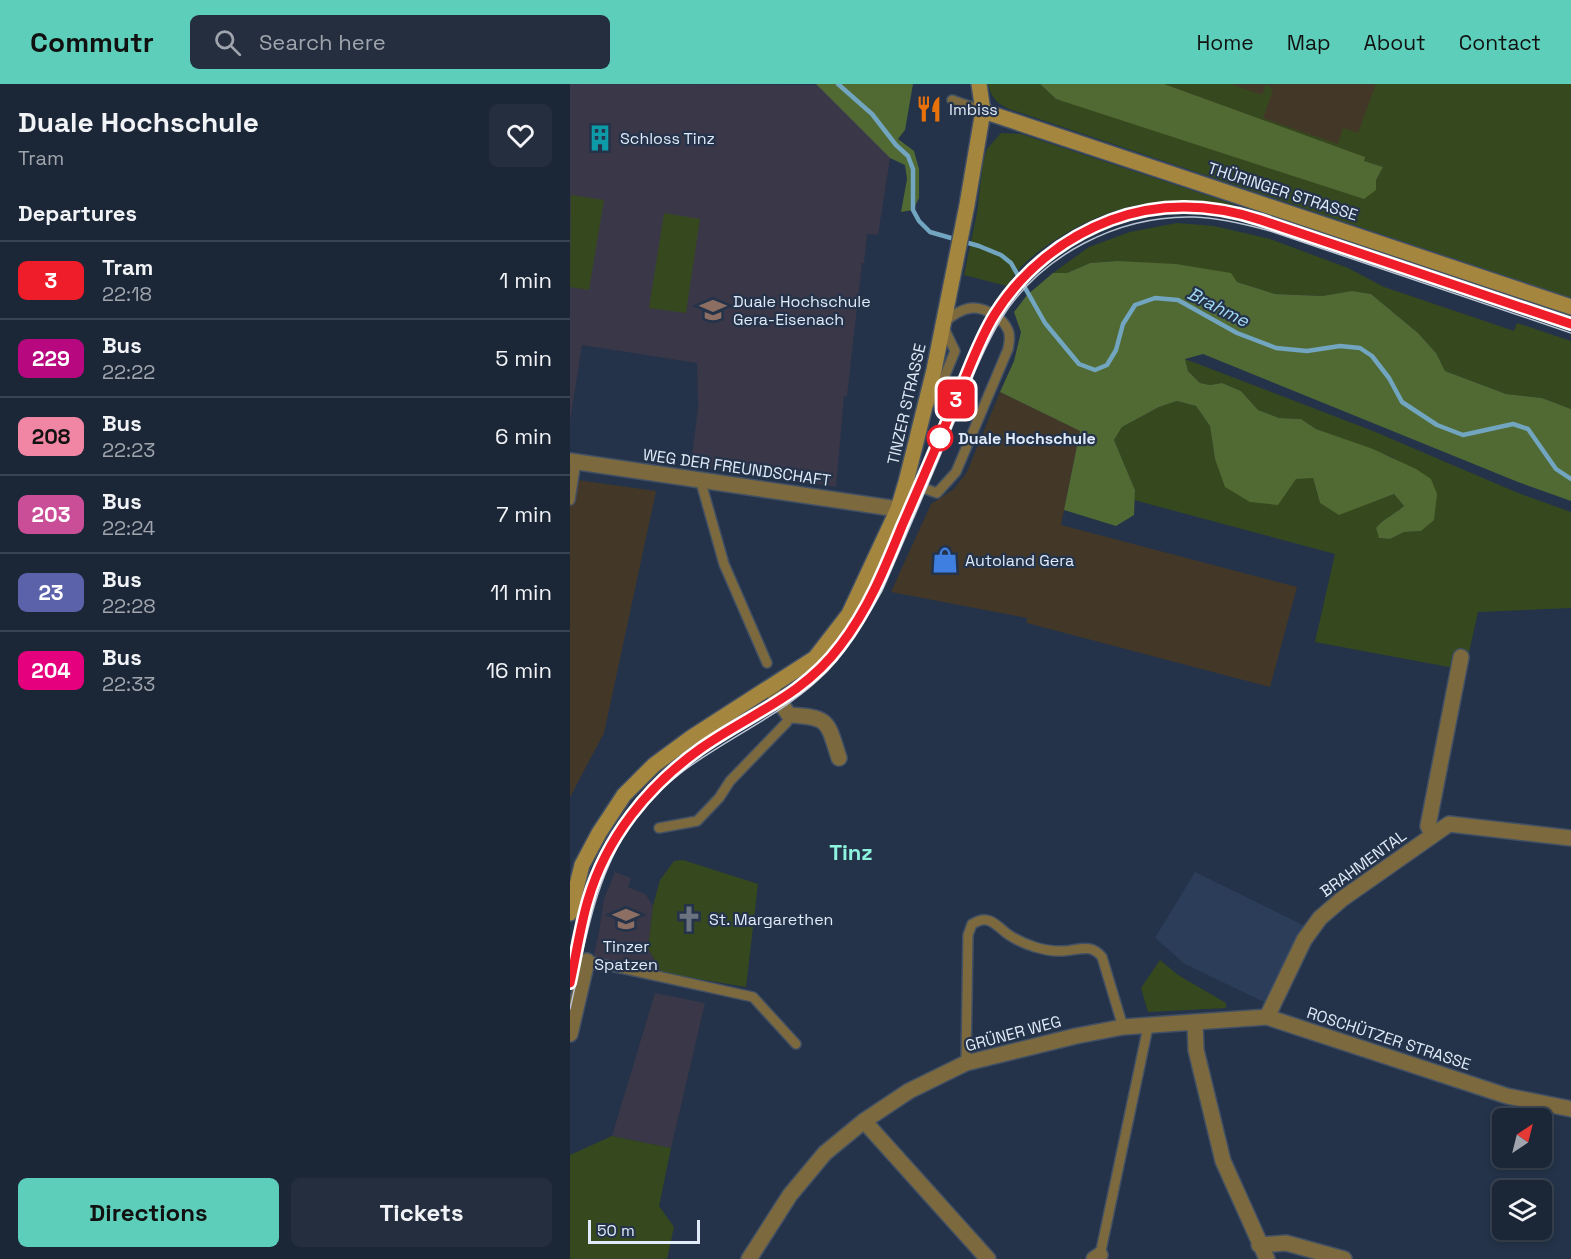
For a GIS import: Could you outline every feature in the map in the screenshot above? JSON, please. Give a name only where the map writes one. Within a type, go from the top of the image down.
[{"type":"street","name":"TINZER STRASSE","points":[[570,913],[582,865],[599,833],[624,795],[654,765],[692,737],[815,658],[849,614],[898,509],[906,482],[962,228],[983,111],[979,84]]},
{"type":"street","name":"THÜRINGER STRASSE","points":[[983,111],[1571,307]]},
{"type":"street","name":"WEG DER FREUNDSCHAFT","points":[[573,461],[898,509]]},
{"type":"street","name":"BRAHMENTAL","points":[[1432,834],[1428,826],[1461,657]]},
{"type":"street","points":[[771,688],[789,714],[815,716],[824,721],[829,729],[838,758]]},
{"type":"street","name":"BRAHMENTAL","points":[[1267,1017],[1304,940],[1320,918],[1341,899],[1432,834],[1449,824],[1571,838]]},
{"type":"street","points":[[570,1034],[586,961]]},
{"type":"street","name":"ROSCHÜTZER STRASSE","points":[[1195,1023],[1267,1017],[1507,1096],[1571,1109]]},
{"type":"street","points":[[1195,1023],[1196,1050],[1223,1161],[1267,1259]]},
{"type":"street","name":"GRÜNER WEG","points":[[749,1259],[790,1195],[825,1153],[864,1121],[909,1090],[966,1063],[1076,1036],[1123,1027],[1195,1023]]},
{"type":"street","points":[[864,1121],[988,1259]]},
{"type":"street","points":[[1259,1245],[1286,1243],[1344,1259]]},
{"type":"lane","points":[[952,100],[983,111]]},
{"type":"lane","points":[[906,482],[937,493],[956,472],[1010,340],[1009,331],[1001,320],[982,309],[972,308],[957,313],[942,324]]},
{"type":"lane","points":[[570,500],[573,461]]},
{"type":"lane","points":[[700,479],[724,564],[767,663]]},
{"type":"lane","points":[[659,828],[697,821],[719,798],[730,781],[787,722],[789,714]]},
{"type":"lane","points":[[966,1063],[968,935],[972,924],[981,920],[990,921],[1012,937],[1038,948],[1061,951],[1087,948],[1097,950],[1102,957],[1123,1027]]},
{"type":"lane","points":[[570,957],[753,997],[796,1044]]},
{"type":"lane","points":[[1097,1257],[1148,1026]]},
{"type":"shaded area","name":"Duale Hochschule Gera-Eisenach","points":[[570,84],[817,85],[890,158],[878,235],[867,234],[864,263],[862,263],[847,396],[844,396],[836,487],[691,465],[698,407],[697,363],[582,345],[570,421]]},
{"type":"shaded area","points":[[1132,84],[1571,84],[1363,161]]},
{"type":"shaded area","points":[[1000,392],[1080,431],[1061,525],[1297,587],[1270,687],[1027,623],[1027,618],[891,592],[931,504],[954,489],[967,472]]},
{"type":"shaded area","points":[[570,479],[656,491],[604,733],[570,797]]},
{"type":"shaded area","name":"Tinzer Spatzen","points":[[615,872],[631,878],[628,887],[645,894],[653,906],[648,948],[662,973],[593,959],[604,899]]},
{"type":"shaded area","points":[[1195,872],[1305,926],[1268,1004],[1185,964],[1155,938]]},
{"type":"shaded area","points":[[655,993],[705,1003],[671,1148],[612,1136]]},
{"type":"green space","points":[[816,84],[913,84],[905,130],[898,139],[914,151],[919,169],[919,198],[913,210],[901,212],[907,179],[905,165],[890,158]]},
{"type":"green space","points":[[988,84],[1040,84],[1056,99],[1375,180],[1383,167],[1363,161],[1365,157],[1164,84],[1230,84],[1262,95],[1266,84],[1273,90],[1263,118],[1338,144],[1343,128],[1358,133],[1376,84],[1571,84],[1571,298],[1009,109],[995,100]]},
{"type":"green space","points":[[1040,84],[1164,84],[1365,157],[1364,161],[1383,167],[1376,180],[1376,190],[1364,199],[1056,99]]},
{"type":"green space","points":[[1001,133],[1021,134],[1236,205],[1173,202],[1135,205],[1081,225],[1047,245],[1018,270],[1007,286],[964,275],[977,213],[983,162],[987,149]]},
{"type":"green space","points":[[571,195],[604,200],[589,290],[570,287]]},
{"type":"green space","points":[[664,213],[700,219],[686,313],[649,308]]},
{"type":"green space","points":[[1177,223],[1214,226],[1270,239],[1348,268],[1384,287],[1514,331],[1517,323],[1571,341],[1571,409],[1542,398],[1506,394],[1445,371],[1436,353],[1418,333],[1371,294],[1352,291],[1322,296],[1275,294],[1237,282],[1117,261],[1090,263],[1067,273],[1053,273],[1089,247],[1130,232]]},
{"type":"green space","points":[[1117,261],[1176,264],[1231,273],[1237,282],[1275,294],[1322,296],[1352,291],[1371,294],[1418,333],[1436,353],[1445,371],[1506,394],[1542,398],[1571,409],[1571,501],[1518,482],[1203,354],[1185,359],[1188,371],[1200,383],[1210,385],[1222,383],[1241,391],[1258,410],[1279,418],[1301,419],[1316,429],[1373,449],[1416,469],[1431,479],[1437,494],[1434,520],[1421,531],[1404,532],[1390,539],[1379,538],[1376,528],[1404,506],[1394,494],[1339,515],[1320,503],[1313,478],[1296,479],[1278,505],[1250,502],[1225,487],[1215,459],[1210,426],[1196,406],[1177,401],[1159,407],[1122,427],[1114,440],[1135,490],[1134,515],[1116,526],[1064,510],[1080,431],[1000,392],[1014,361],[1021,332],[1014,312],[1027,295],[1053,273],[1067,273],[1090,263]]},
{"type":"green space","points":[[1185,359],[1373,431],[1518,493],[1571,512],[1571,608],[1478,612],[1465,670],[1315,642],[1335,554],[1134,500],[1135,490],[1114,440],[1122,427],[1159,407],[1177,401],[1196,406],[1210,426],[1215,459],[1296,478],[1313,478],[1320,503],[1339,514],[1394,494],[1404,506],[1376,528],[1380,538],[1390,539],[1404,532],[1421,531],[1394,458],[1316,429],[1301,419],[1279,418],[1258,410],[1241,391],[1222,383],[1210,385],[1200,383],[1188,371]]},
{"type":"green space","points":[[683,860],[758,884],[746,987],[662,973],[648,948],[653,906],[660,880],[674,861]]},
{"type":"green space","points":[[1160,960],[1178,975],[1226,1003],[1226,1008],[1148,1012],[1141,988]]},
{"type":"green space","points":[[612,1136],[671,1148],[659,1206],[674,1227],[667,1259],[570,1259],[570,1155]]},
{"type":"waterway","name":"Brahme","points":[[838,84],[872,114],[896,145],[908,156],[913,169],[913,210],[919,221],[930,232],[979,246],[1001,255],[1011,263],[1045,323],[1079,364],[1095,370],[1107,365],[1116,350],[1123,324],[1135,305],[1155,298],[1178,300],[1237,333],[1276,348],[1307,351],[1340,346],[1360,348],[1372,356],[1389,378],[1402,402],[1437,425],[1463,435],[1513,424],[1528,429],[1556,469],[1571,479]]},
{"type":"tram line","name":"3","points":[[570,983],[588,899],[608,850],[629,816],[661,782],[700,749],[779,702],[813,675],[838,649],[859,620],[879,583],[994,315],[1032,268],[1065,242],[1097,225],[1132,213],[1178,207],[1213,209],[1246,215],[1571,324]]},
{"type":"tram line","points":[[1020,282],[1044,258],[1071,239],[1101,224],[1133,214],[1165,209],[1198,209],[1232,213],[1264,221]]},
{"type":"tram line","points":[[570,1009],[586,935],[600,887],[620,842],[634,820],[675,777],[795,698],[818,680],[846,649],[882,591],[993,332],[1018,296],[1037,276],[1060,258],[1084,243],[1137,223],[1166,218],[1194,217],[1223,220],[1270,231],[1571,333]]},
{"type":"place","name":"Imbiss","points":[[929,109]]},
{"type":"place","name":"Schloss Tinz","points":[[600,138]]},
{"type":"place","name":"Duale Hochschule Gera-Eisenach","points":[[713,310]]},
{"type":"place","name":"Duale Hochschule","points":[[940,438]]},
{"type":"place","name":"Autoland Gera","points":[[945,560]]},
{"type":"place","name":"Tinzer Spatzen","points":[[626,919]]},
{"type":"place","name":"St. Margarethen","points":[[689,919]]},
{"type":"district","name":"Tinz","points":[[851,852]]}]
